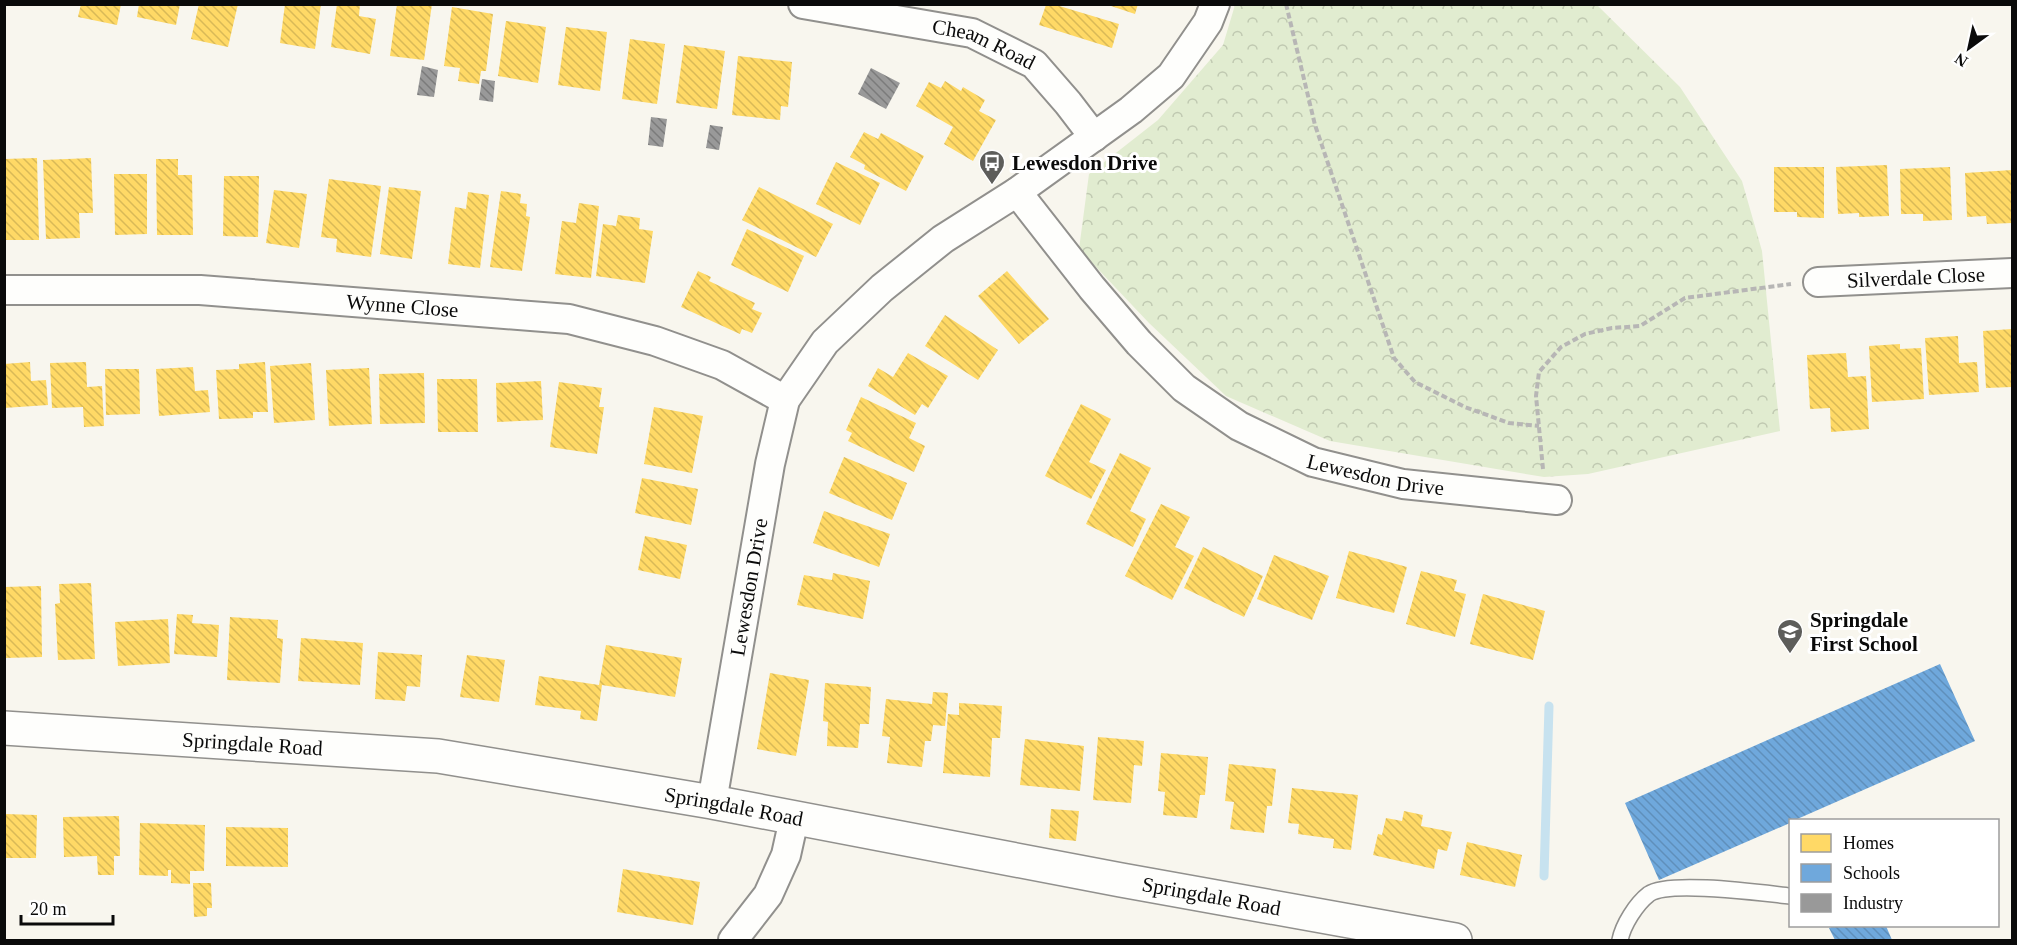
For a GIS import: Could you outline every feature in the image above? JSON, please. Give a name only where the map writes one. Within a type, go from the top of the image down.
[{"type":"street","name":"Cheam Road","points":[[803,4],[972,33],[1034,64],[1094,137]]},
{"type":"street","name":"Lewesdon Drive","points":[[712,802],[770,464],[785,400],[825,342],[882,288],[943,239],[1017,192],[1131,110],[1171,76],[1208,22],[1215,4]]},
{"type":"street","name":"Lewesdon Drive","points":[[1017,192],[1092,288],[1139,343],[1184,388],[1239,426],[1313,462],[1403,484],[1550,500]]},
{"type":"street","name":"Silverdale Close","points":[[1818,282],[2013,273]]},
{"type":"street","name":"Wynne Close","points":[[4,290],[200,290],[569,319],[655,341],[722,365],[785,400]]},
{"type":"street","name":"Springdale Road","points":[[4,728],[438,756],[712,802],[1455,940]]},
{"type":"street","points":[[733,940],[768,895],[786,855],[794,819]]},
{"type":"lane","points":[[1620,940],[1633,911],[1650,893],[1681,887],[1789,896]]},
{"type":"path","points":[[1286,4],[1315,124],[1394,358],[1415,382],[1465,407],[1509,423],[1539,426]]},
{"type":"path","points":[[1550,500],[1544,477],[1536,396],[1539,372],[1561,347],[1585,334],[1612,328],[1640,326],[1685,298],[1818,282]]},
{"type":"green space","points":[[1235,5],[1597,5],[1680,87],[1742,181],[1762,251],[1780,431],[1588,474],[1544,477],[1330,441],[1226,396],[1149,323],[1079,249],[1089,174],[1158,120],[1223,45]]},
{"type":"building: Homes","points":[[81,4],[121,4],[117,25],[78,17]]},
{"type":"building: Homes","points":[[139,4],[180,4],[176,25],[137,17]]},
{"type":"building: Homes","points":[[199,4],[238,4],[228,47],[191,39]]},
{"type":"building: Homes","points":[[285,4],[321,4],[315,49],[280,43]]},
{"type":"building: Homes","points":[[337,4],[360,4],[359,16],[376,19],[370,54],[331,47]]},
{"type":"building: Homes","points":[[397,4],[432,4],[424,60],[390,56]]},
{"type":"building: Homes","points":[[1105,4],[1138,4],[1135,14]]},
{"type":"building: Homes","points":[[1046,5],[1056,5],[1119,24],[1112,48],[1039,25]]},
{"type":"building: Homes","points":[[452,7],[493,14],[486,71],[481,71],[479,84],[458,81],[460,68],[444,66]]},
{"type":"building: Homes","points":[[506,21],[546,27],[538,83],[498,76]]},
{"type":"building: Homes","points":[[566,27],[607,32],[600,91],[558,85]]},
{"type":"building: Homes","points":[[630,39],[665,44],[657,104],[622,99]]},
{"type":"building: Homes","points":[[684,45],[725,51],[717,109],[676,103]]},
{"type":"building: Homes","points":[[738,56],[792,62],[788,107],[781,106],[780,120],[732,115]]},
{"type":"building: Homes","points":[[945,81],[961,91],[963,87],[985,100],[979,111],[996,120],[973,161],[944,144],[953,127],[916,106],[929,82],[941,88]]},
{"type":"building: Homes","points":[[864,132],[878,139],[881,133],[924,156],[906,191],[864,169],[865,165],[850,157]]},
{"type":"building: Homes","points":[[37,158],[39,240],[4,240],[4,159]]},
{"type":"building: Homes","points":[[91,158],[93,213],[79,213],[80,238],[46,239],[43,160]]},
{"type":"building: Homes","points":[[156,159],[178,159],[178,175],[192,175],[193,235],[157,235]]},
{"type":"building: Homes","points":[[836,162],[880,183],[860,225],[816,204]]},
{"type":"building: Homes","points":[[1887,165],[1889,216],[1859,217],[1859,213],[1838,214],[1836,167]]},
{"type":"building: Homes","points":[[1774,167],[1824,167],[1824,218],[1797,217],[1797,212],[1774,212]]},
{"type":"building: Homes","points":[[1950,167],[1952,220],[1923,221],[1923,214],[1901,214],[1900,169]]},
{"type":"building: Homes","points":[[2012,170],[2012,223],[1987,224],[1986,216],[1967,217],[1965,173]]},
{"type":"building: Homes","points":[[114,174],[147,174],[147,234],[115,235]]},
{"type":"building: Homes","points":[[224,176],[259,176],[258,237],[223,236]]},
{"type":"building: Homes","points":[[329,179],[381,186],[371,257],[336,252],[337,239],[321,237]]},
{"type":"building: Homes","points":[[389,187],[421,191],[412,259],[380,254]]},
{"type":"building: Homes","points":[[759,187],[833,224],[816,257],[742,220]]},
{"type":"building: Homes","points":[[274,190],[307,194],[299,248],[266,243]]},
{"type":"building: Homes","points":[[501,191],[521,194],[520,203],[527,204],[526,216],[530,217],[522,271],[490,267]]},
{"type":"building: Homes","points":[[468,192],[489,195],[480,268],[448,264],[455,207],[466,209]]},
{"type":"building: Homes","points":[[579,203],[599,206],[591,278],[555,274],[562,221],[576,223]]},
{"type":"building: Homes","points":[[618,215],[640,218],[639,229],[653,231],[645,283],[596,276],[603,224],[616,226]]},
{"type":"building: Homes","points":[[747,229],[804,256],[788,292],[731,265]]},
{"type":"building: Homes","points":[[698,271],[711,277],[709,281],[755,303],[752,309],[762,313],[752,333],[742,329],[740,334],[681,307]]},
{"type":"building: Homes","points":[[1007,271],[1049,319],[1019,344],[978,296]]},
{"type":"building: Homes","points":[[945,315],[998,350],[978,380],[925,346]]},
{"type":"building: Homes","points":[[2012,329],[2012,387],[1986,388],[1983,331]]},
{"type":"building: Homes","points":[[1958,336],[1959,363],[1977,362],[1979,392],[1929,395],[1925,338]]},
{"type":"building: Homes","points":[[1900,344],[1900,349],[1921,348],[1924,399],[1872,402],[1869,346]]},
{"type":"building: Homes","points":[[908,353],[948,376],[928,408],[922,404],[915,415],[868,386],[878,368],[893,377]]},
{"type":"building: Homes","points":[[1846,353],[1848,377],[1866,376],[1869,429],[1831,432],[1830,408],[1810,409],[1807,355]]},
{"type":"building: Homes","points":[[30,362],[31,381],[46,380],[48,405],[4,408],[4,364]]},
{"type":"building: Homes","points":[[86,362],[87,387],[102,386],[104,426],[84,427],[83,407],[52,408],[50,363]]},
{"type":"building: Homes","points":[[265,362],[268,412],[253,412],[253,418],[219,419],[216,370],[239,369],[239,364]]},
{"type":"building: Homes","points":[[311,363],[315,420],[274,423],[270,366]]},
{"type":"building: Homes","points":[[193,367],[195,391],[208,390],[210,412],[159,416],[156,369]]},
{"type":"building: Homes","points":[[369,368],[372,424],[329,426],[326,370]]},
{"type":"building: Homes","points":[[105,369],[139,369],[140,414],[106,415]]},
{"type":"building: Homes","points":[[424,373],[425,423],[380,424],[379,374]]},
{"type":"building: Homes","points":[[437,379],[477,379],[478,432],[438,432]]},
{"type":"building: Homes","points":[[541,381],[543,420],[497,422],[496,383]]},
{"type":"building: Homes","points":[[559,382],[602,388],[599,407],[604,407],[597,454],[550,447]]},
{"type":"building: Homes","points":[[861,397],[916,423],[909,438],[925,446],[914,472],[848,441],[852,433],[846,430]]},
{"type":"building: Homes","points":[[1081,404],[1111,419],[1089,462],[1106,470],[1091,499],[1045,476]]},
{"type":"building: Homes","points":[[654,407],[703,416],[692,473],[644,464]]},
{"type":"building: Homes","points":[[1120,453],[1151,468],[1130,511],[1146,519],[1133,547],[1086,524]]},
{"type":"building: Homes","points":[[844,457],[907,483],[892,520],[829,493]]},
{"type":"building: Homes","points":[[642,478],[698,489],[691,525],[635,513]]},
{"type":"building: Homes","points":[[1161,504],[1190,517],[1175,547],[1194,556],[1172,600],[1125,576]]},
{"type":"building: Homes","points":[[824,511],[890,534],[879,567],[813,543]]},
{"type":"building: Homes","points":[[645,536],[687,545],[680,579],[638,570]]},
{"type":"building: Homes","points":[[1203,547],[1263,576],[1244,617],[1184,588]]},
{"type":"building: Homes","points":[[1349,551],[1407,567],[1394,613],[1336,598]]},
{"type":"building: Homes","points":[[1274,555],[1329,576],[1312,620],[1257,599]]},
{"type":"building: Homes","points":[[1421,571],[1457,580],[1454,591],[1466,594],[1455,637],[1406,624]]},
{"type":"building: Homes","points":[[833,573],[870,581],[863,619],[797,605],[804,575],[832,580]]},
{"type":"building: Homes","points":[[91,583],[95,659],[58,660],[55,604],[60,603],[59,584]]},
{"type":"building: Homes","points":[[41,586],[42,657],[5,658],[4,587]]},
{"type":"building: Homes","points":[[1483,594],[1545,611],[1533,660],[1470,644]]},
{"type":"building: Homes","points":[[177,614],[193,615],[192,623],[219,625],[217,657],[174,654]]},
{"type":"building: Homes","points":[[230,617],[278,620],[277,638],[283,639],[280,683],[227,680]]},
{"type":"building: Homes","points":[[168,619],[170,663],[118,666],[115,622]]},
{"type":"building: Homes","points":[[301,638],[363,643],[360,685],[298,681]]},
{"type":"building: Homes","points":[[606,645],[682,658],[675,697],[602,685],[597,721],[580,719],[581,711],[535,705],[539,676],[599,685]]},
{"type":"building: Homes","points":[[378,652],[422,655],[420,687],[407,686],[405,701],[375,699]]},
{"type":"building: Homes","points":[[467,655],[505,660],[499,702],[460,697]]},
{"type":"building: Homes","points":[[770,673],[809,680],[796,756],[757,749]]},
{"type":"building: Homes","points":[[825,683],[871,687],[869,724],[860,724],[858,748],[827,746],[828,722],[823,721]]},
{"type":"building: Homes","points":[[933,692],[948,693],[945,726],[933,725],[931,741],[925,741],[922,767],[887,763],[890,737],[882,736],[886,699],[932,704]]},
{"type":"building: Homes","points":[[959,703],[1002,706],[1000,738],[992,738],[990,777],[943,773],[948,714],[959,715]]},
{"type":"building: Homes","points":[[1098,737],[1144,741],[1142,766],[1134,765],[1131,803],[1093,800]]},
{"type":"building: Homes","points":[[1025,739],[1084,746],[1080,791],[1020,785]]},
{"type":"building: Homes","points":[[1161,753],[1208,757],[1205,795],[1200,795],[1197,818],[1163,815],[1165,792],[1158,791]]},
{"type":"building: Homes","points":[[1229,764],[1276,769],[1272,806],[1267,806],[1264,833],[1230,829],[1234,802],[1225,801]]},
{"type":"building: Homes","points":[[1292,788],[1358,795],[1351,850],[1333,848],[1334,839],[1298,834],[1299,824],[1288,823]]},
{"type":"building: Homes","points":[[1051,809],[1079,811],[1076,841],[1049,838]]},
{"type":"building: Homes","points":[[1404,811],[1423,815],[1421,826],[1452,832],[1447,851],[1438,849],[1434,869],[1373,855],[1378,834],[1382,835],[1386,818],[1402,821]]},
{"type":"building: Homes","points":[[5,814],[37,815],[36,858],[5,858]]},
{"type":"building: Homes","points":[[119,816],[120,856],[114,856],[114,875],[98,875],[97,856],[64,857],[63,817]]},
{"type":"building: Homes","points":[[140,823],[205,825],[204,871],[190,871],[190,884],[171,883],[171,870],[168,870],[168,876],[139,875]]},
{"type":"building: Homes","points":[[226,827],[288,828],[288,867],[226,866]]},
{"type":"building: Homes","points":[[1467,842],[1522,855],[1515,887],[1460,875]]},
{"type":"building: Homes","points":[[623,869],[700,882],[693,925],[617,912]]},
{"type":"building: Homes","points":[[193,883],[211,883],[212,908],[207,908],[207,916],[194,917]]},
{"type":"building: Schools","points":[[1940,664],[1975,741],[1797,819],[1789,819],[1789,823],[1659,880],[1625,803]]},
{"type":"building: Schools","points":[[1886,927],[1892,940],[1835,940],[1829,928]]},
{"type":"building: Industry","points":[[422,66],[438,70],[434,97],[417,95]]},
{"type":"building: Industry","points":[[871,68],[900,83],[886,109],[858,94]]},
{"type":"building: Industry","points":[[482,79],[495,81],[493,102],[479,100]]},
{"type":"building: Industry","points":[[651,117],[667,119],[663,147],[648,145]]},
{"type":"building: Industry","points":[[710,125],[723,127],[719,150],[706,148]]},
{"type":"waterway","points":[[1544,876],[1549,706]]},
{"type":"place","name":"Lewesdon Drive","points":[[992,186]]},
{"type":"place","name":"Springdale First School","points":[[1790,655]]}]
